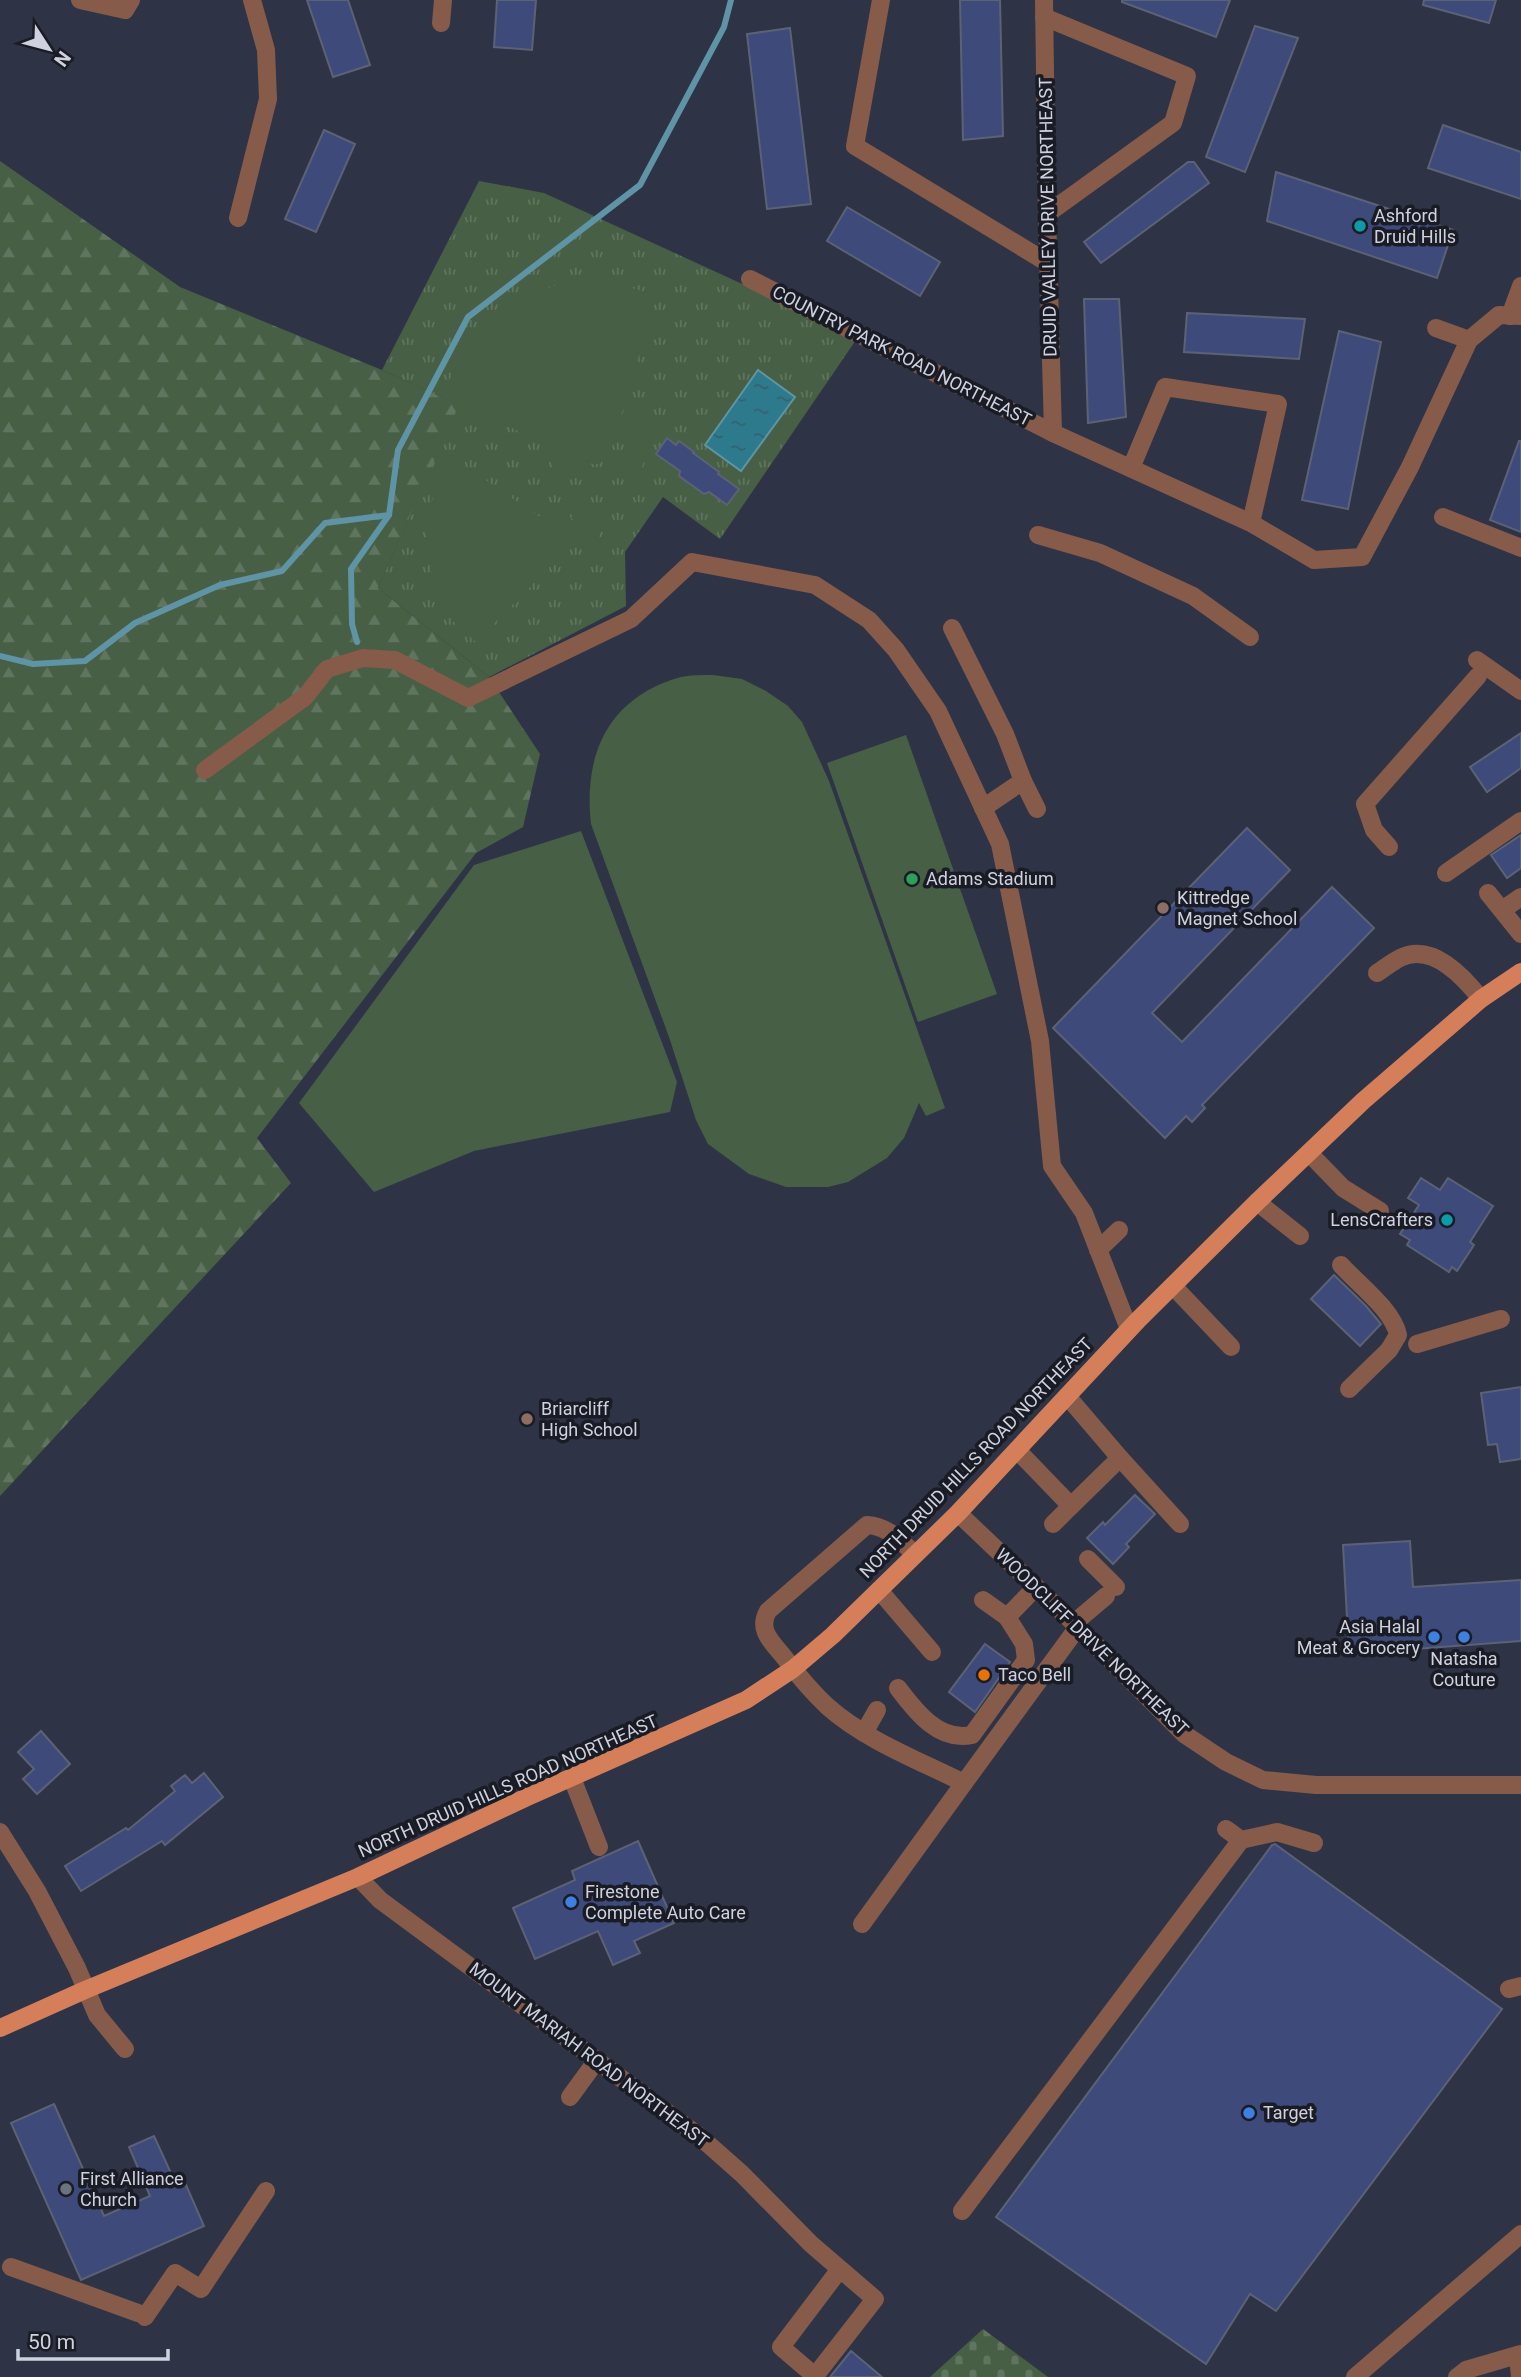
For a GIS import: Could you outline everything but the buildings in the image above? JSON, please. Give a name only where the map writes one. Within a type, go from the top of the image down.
[{"type":"main road","name":"NORTH DRUID HILLS ROAD NORTHEAST","points":[[0,2028],[358,1877],[746,1700],[793,1669],[958,1513],[1129,1329],[1257,1202],[1363,1101],[1481,999],[1521,972]]},
{"type":"street","points":[[80,0],[128,5]]},
{"type":"street","points":[[238,218],[268,99],[266,50],[252,0]]},
{"type":"street","points":[[441,23],[443,0]]},
{"type":"street","points":[[881,0],[855,146],[1048,263]]},
{"type":"street","points":[[1044,9],[1187,76],[1173,123],[1047,214]]},
{"type":"street","name":"DRUID VALLEY DRIVE NORTHEAST","points":[[1044,9],[1053,433]]},
{"type":"street","name":"COUNTRY PARK ROAD NORTHEAST","points":[[750,279],[1053,433],[1251,523],[1314,560],[1362,557],[1410,467],[1469,340]]},
{"type":"street","points":[[1436,328],[1469,340],[1499,314],[1515,316],[1521,286]]},
{"type":"street","points":[[1131,468],[1165,387],[1278,404],[1251,523]]},
{"type":"street","points":[[1443,517],[1521,548]]},
{"type":"street","points":[[1038,535],[1100,553],[1194,596],[1250,637]]},
{"type":"street","points":[[205,770],[305,697],[327,669],[363,658],[395,660],[468,698],[631,619],[692,562],[815,585],[869,620],[896,650],[938,711],[1000,844],[1040,1041],[1052,1166],[1084,1213],[1129,1329]]},
{"type":"street","points":[[952,628],[1005,734],[1037,809]]},
{"type":"street","points":[[1389,847],[1374,830],[1365,804],[1477,668],[1521,691]]},
{"type":"street","points":[[983,808],[1023,781]]},
{"type":"street","points":[[1446,873],[1521,821]]},
{"type":"street","points":[[1489,893],[1521,934]]},
{"type":"street","points":[[1502,910],[1521,897]]},
{"type":"street","points":[[1377,973],[1402,957],[1418,953],[1436,958],[1464,977],[1481,999]]},
{"type":"street","points":[[1309,1153],[1343,1188],[1380,1211]]},
{"type":"street","points":[[1257,1202],[1300,1236]]},
{"type":"street","points":[[1098,1250],[1119,1230]]},
{"type":"street","points":[[1341,1265],[1389,1316],[1398,1335],[1389,1350],[1349,1389]]},
{"type":"street","points":[[1173,1286],[1231,1348]]},
{"type":"street","points":[[1417,1343],[1501,1318]]},
{"type":"street","points":[[1067,1396],[1180,1524]]},
{"type":"street","points":[[1017,1450],[1072,1506]]},
{"type":"street","points":[[1053,1524],[1120,1458]]},
{"type":"street","name":"WOODCLIFF DRIVE NORTHEAST","points":[[958,1513],[1076,1625],[1184,1734],[1226,1762],[1263,1780],[1316,1785],[1521,1785]]},
{"type":"street","points":[[915,1554],[879,1525],[867,1525],[768,1611],[763,1619],[763,1629],[793,1669],[828,1706],[864,1733],[964,1783]]},
{"type":"street","points":[[862,1924],[1076,1625],[1111,1591],[1088,1559]]},
{"type":"street","points":[[1007,1618],[1036,1587]]},
{"type":"street","points":[[879,1590],[932,1652]]},
{"type":"street","points":[[898,1688],[915,1710],[933,1726],[950,1735],[972,1735],[1026,1660],[1024,1644],[1007,1618],[983,1600]]},
{"type":"street","points":[[864,1733],[877,1710]]},
{"type":"street","points":[[572,1778],[599,1847]]},
{"type":"street","points":[[1226,1829],[1241,1840]]},
{"type":"street","points":[[0,1832],[37,1891],[77,1968],[97,2015],[125,2049]]},
{"type":"street","points":[[962,2211],[1241,1840],[1277,1832],[1314,1843]]},
{"type":"street","name":"MOUNT MARIAH ROAD NORTHEAST","points":[[358,1877],[380,1900],[699,2136],[742,2174],[811,2245],[840,2269],[875,2299],[815,2376],[781,2347],[840,2269]]},
{"type":"street","points":[[570,2097],[597,2060]]},
{"type":"street","points":[[11,2266],[141,2315],[175,2273],[201,2289],[266,2190]]},
{"type":"street","points":[[1355,2377],[1521,2234]]},
{"type":"street","points":[[1457,2377],[1466,2370],[1519,2354],[1520,2377]]},
{"type":"green space","points":[[0,161],[180,287],[460,405],[378,588],[489,677],[540,754],[523,827],[476,853],[257,1138],[291,1183],[0,1496]]},
{"type":"green space","points":[[479,181],[544,193],[858,337],[720,539],[663,497],[625,552],[626,606],[489,677],[378,588],[459,405],[382,370]]},
{"type":"green space","points":[[618,284],[649,293],[655,302],[609,457],[595,465],[440,396],[479,328],[510,302],[557,285]]},
{"type":"green space","points":[[635,421],[657,429],[642,467],[600,486],[551,470],[555,456],[596,469],[620,461]]},
{"type":"green space","points":[[455,459],[570,538],[570,546],[476,642],[440,609],[429,559],[426,517],[443,472]]},
{"type":"green space","points":[[578,508],[599,523],[599,537],[606,537],[606,543],[599,543],[597,559],[583,550],[586,529],[571,518]]},
{"type":"green space","points":[[713,675],[742,679],[766,691],[788,706],[802,722],[829,781],[945,1108],[926,1116],[919,1103],[904,1138],[887,1158],[848,1182],[828,1187],[786,1187],[749,1174],[708,1144],[696,1120],[669,1037],[591,824],[592,774],[597,752],[606,731],[619,714],[635,698],[656,686],[681,677]]},
{"type":"green space","name":"Adams Stadium","points":[[906,735],[997,994],[918,1022],[827,763]]},
{"type":"green space","points":[[581,831],[677,1082],[670,1112],[474,1151],[374,1192],[299,1103],[474,865]]},
{"type":"green space","points":[[983,2329],[1048,2377],[930,2377]]},
{"type":"water","points":[[758,370],[795,397],[741,471],[705,445]]},
{"type":"waterway","points":[[0,656],[33,664],[85,661],[135,623],[220,585],[282,571],[325,523],[389,515],[398,450],[468,317],[640,185],[724,27],[731,0]]},
{"type":"waterway","points":[[357,642],[352,624],[351,569],[389,515]]},
{"type":"place","name":"Ashford Druid Hills","points":[[1360,226]]},
{"type":"place","name":"Adams Stadium","points":[[912,879]]},
{"type":"place","name":"Kittredge Magnet School","points":[[1163,908]]},
{"type":"place","name":"LensCrafters","points":[[1447,1220]]},
{"type":"place","name":"Briarcliff High School","points":[[527,1419]]},
{"type":"place","name":"Asia Halal Meat & Grocery","points":[[1434,1637]]},
{"type":"place","name":"Natasha Couture","points":[[1464,1637]]},
{"type":"place","name":"Taco Bell","points":[[984,1675]]},
{"type":"place","name":"Firestone Complete Auto Care","points":[[571,1902]]},
{"type":"place","name":"Target","points":[[1249,2113]]},
{"type":"place","name":"First Alliance Church","points":[[66,2189]]}]
